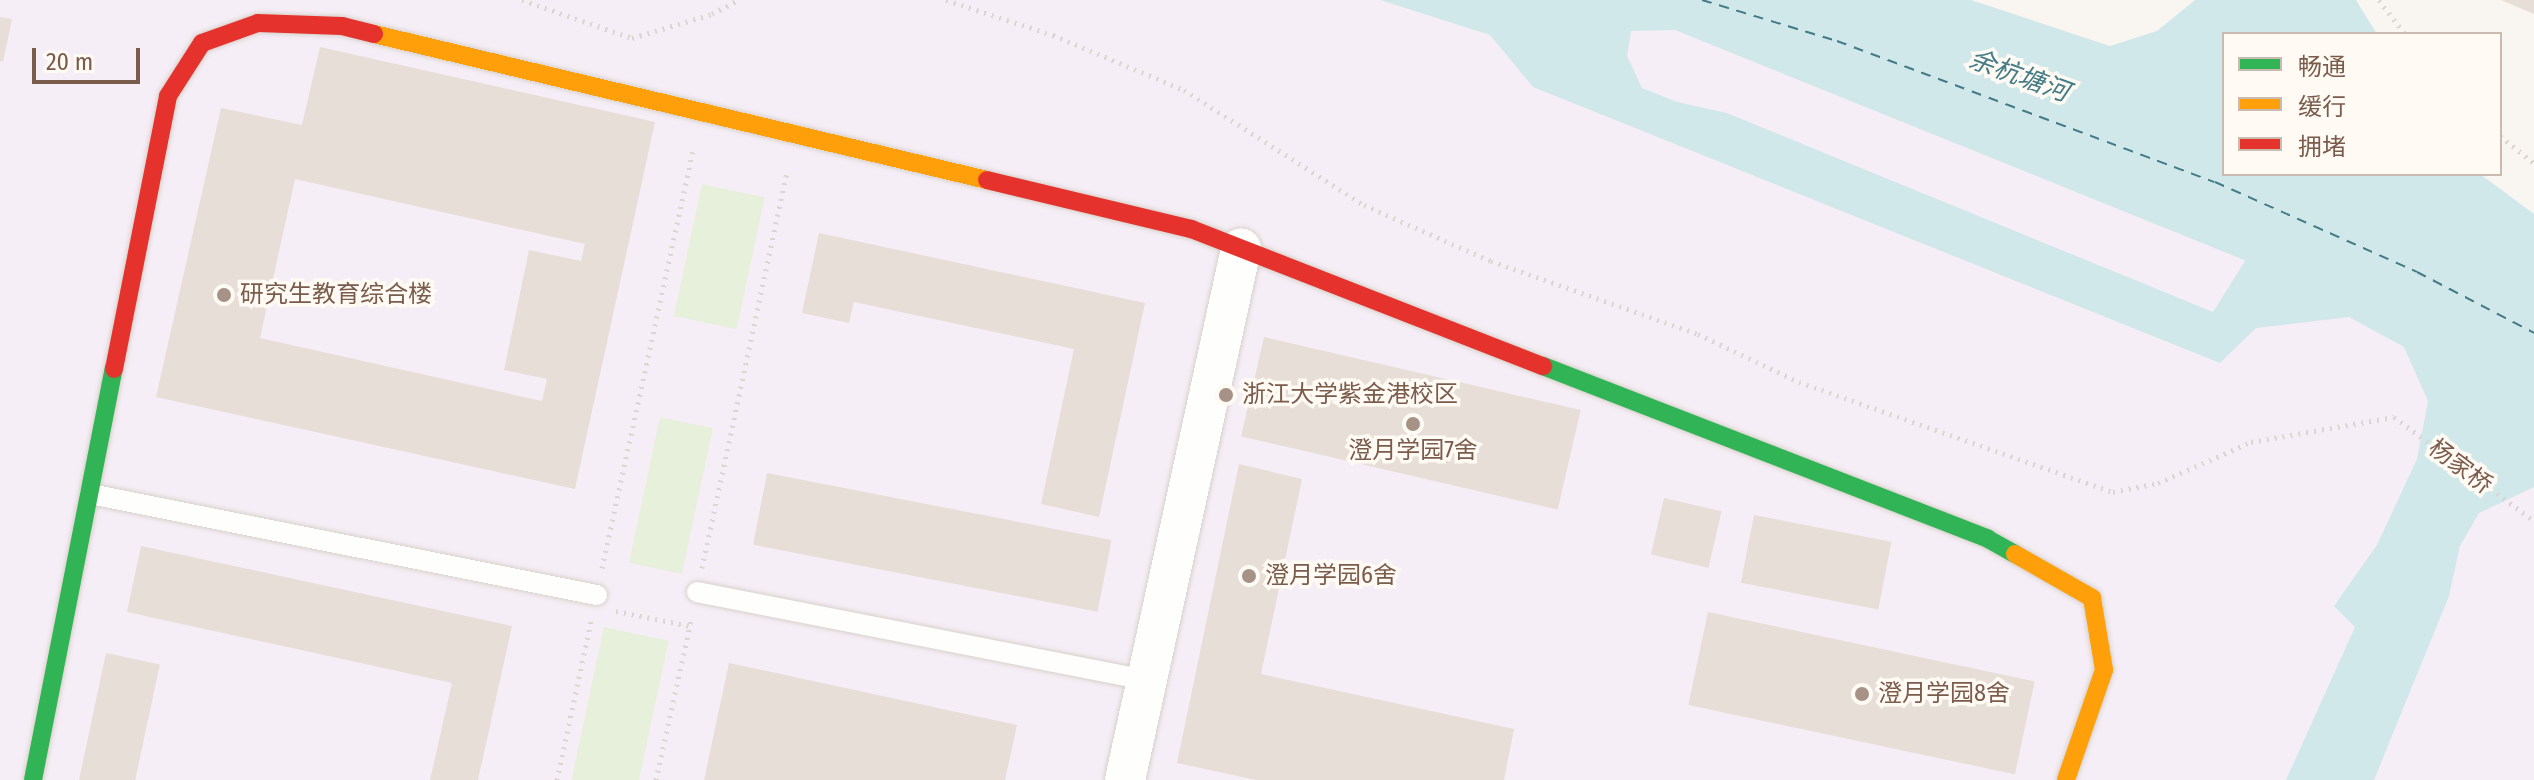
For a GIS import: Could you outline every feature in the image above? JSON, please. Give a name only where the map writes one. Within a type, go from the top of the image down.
[{"type":"street","points":[[33,780],[168,96],[202,43],[258,23],[342,26],[1191,229],[1988,539],[2092,598],[2104,670],[2066,780]]},
{"type":"street","points":[[1125,780],[1241,249]]},
{"type":"lane","points":[[90,494],[595,601]]},
{"type":"lane","points":[[697,592],[1147,680]]},
{"type":"path","points":[[522,0],[632,38],[712,14],[738,0]]},
{"type":"path","name":"杨家桥","points":[[946,0],[1053,35],[1184,90],[1364,205],[1491,261],[1698,334],[1799,382],[2113,492],[2158,483],[2251,442],[2394,417],[2534,521]]},
{"type":"path","points":[[2379,0],[2403,32]]},
{"type":"path","points":[[557,780],[701,112]]},
{"type":"path","points":[[656,780],[795,134]]},
{"type":"path","points":[[2502,138],[2534,163]]},
{"type":"path","points":[[595,601],[690,626]]},
{"type":"shaded area","name":"浙江大学紫金港校区","points":[[0,0],[1380,0],[1490,35],[1675,30],[2245,260],[2404,347],[2534,487],[2534,780],[0,780]]},
{"type":"green space","points":[[702,184],[765,197],[737,329],[674,316]]},
{"type":"green space","points":[[660,417],[713,428],[682,574],[629,563]]},
{"type":"green space","points":[[604,627],[669,641],[639,780],[572,780]]},
{"type":"water","name":"余杭塘河","points":[[1380,0],[1971,0],[2110,46],[2157,31],[2195,0],[2356,0],[2376,32],[2222,32],[2222,176],[2483,176],[2534,214],[2534,487],[2479,513],[2460,546],[2449,596],[2374,780],[2286,780],[2355,627],[2334,606],[2377,545],[2417,459],[2428,401],[2404,347],[2349,317],[2256,328],[2220,363],[1533,87],[1490,35]],"holes":[[[1675,30],[2245,261],[2213,312],[1727,113],[1677,102],[1642,88],[1627,56],[1631,31]]]},
{"type":"building","points":[[2501,0],[2534,0],[2534,14]]},
{"type":"building","points":[[0,17],[12,19],[3,62],[0,61]]},
{"type":"building","name":"研究生教育综合楼","points":[[320,47],[655,122],[575,489],[156,397],[221,108],[302,125]],"holes":[[[295,179],[585,244],[581,261],[529,250],[504,370],[547,379],[542,401],[260,338]]]},
{"type":"building","points":[[819,233],[1145,303],[1099,517],[1041,504],[1074,349],[854,302],[849,323],[802,313]]},
{"type":"building","name":"澄月学园7舍","points":[[1264,337],[1581,410],[1558,509],[1241,436]]},
{"type":"building","name":"澄月学园6舍","points":[[1239,464],[1302,479],[1261,674],[1514,729],[1504,780],[1256,780],[1177,763]]},
{"type":"building","points":[[767,473],[1112,540],[1098,612],[753,545]]},
{"type":"building","points":[[1664,498],[1721,511],[1708,568],[1651,555]]},
{"type":"building","points":[[1754,515],[1891,542],[1878,609],[1741,583]]},
{"type":"building","points":[[141,546],[512,626],[478,780],[430,780],[452,683],[127,612]]},
{"type":"building","name":"澄月学园8舍","points":[[1708,612],[2035,681],[2015,774],[1688,705]]},
{"type":"building","points":[[106,653],[160,664],[135,780],[79,780]]},
{"type":"building","points":[[729,663],[1017,725],[1005,780],[704,780]]},
{"type":"ferry route","points":[[1702,0],[1837,41],[2215,182],[2417,272],[2534,333]]},
{"type":"traffic: fast","points":[[1543,366],[1988,539],[2015,554]]},
{"type":"traffic: fast","points":[[33,780],[114,369]]},
{"type":"traffic: slow","points":[[374,34],[987,180]]},
{"type":"traffic: slow","points":[[2015,554],[2092,598],[2104,670],[2066,780]]},
{"type":"traffic: jam","points":[[114,369],[168,96],[202,43],[258,23],[342,26],[374,34]]},
{"type":"traffic: jam","points":[[987,180],[1191,229],[1543,366]]},
{"type":"place","name":"研究生教育综合楼","points":[[224,295]]},
{"type":"place","name":"浙江大学紫金港校区","points":[[1226,395]]},
{"type":"place","name":"澄月学园7舍","points":[[1413,424]]},
{"type":"place","name":"澄月学园6舍","points":[[1249,576]]},
{"type":"place","name":"澄月学园8舍","points":[[1862,694]]}]
